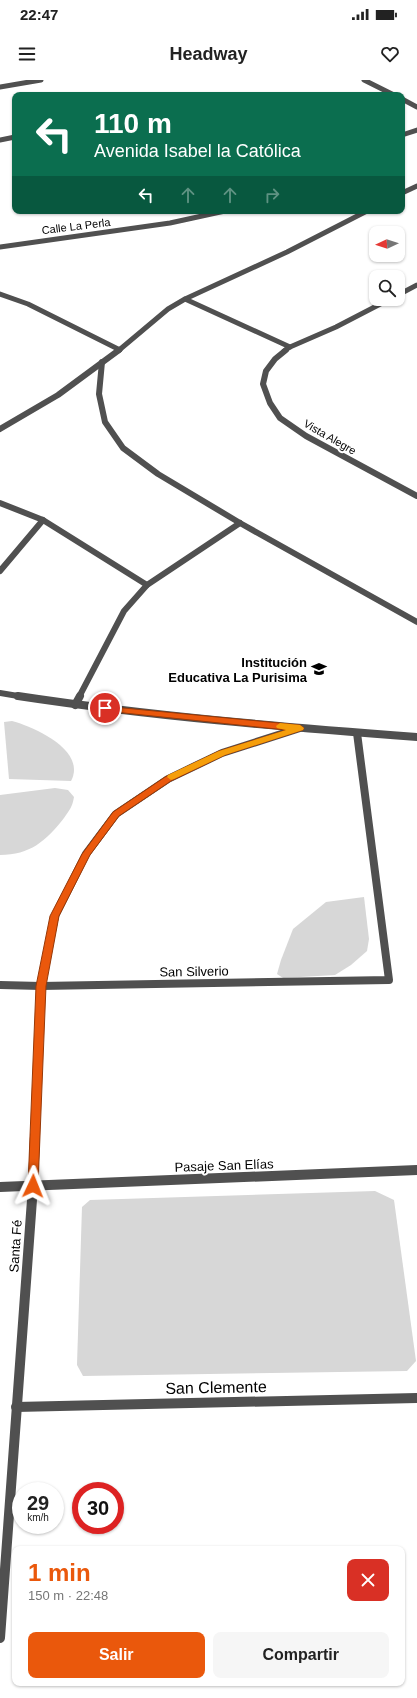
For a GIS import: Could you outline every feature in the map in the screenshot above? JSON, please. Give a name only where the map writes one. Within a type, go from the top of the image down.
[{"type":"street","points":[[0,88],[20,82],[41,80]]},
{"type":"street","points":[[364,80],[388,92]]},
{"type":"street","points":[[405,101],[417,107]]},
{"type":"street","points":[[405,134],[417,130]]},
{"type":"street","points":[[0,140],[12,138]]},
{"type":"street","points":[[405,192],[417,186]]},
{"type":"street","name":"Calle La Perla","points":[[0,247],[163,224],[211,214]]},
{"type":"street","points":[[0,429],[58,395],[120,350],[168,309],[185,299],[287,252],[361,214]]},
{"type":"street","points":[[405,291],[417,285]]},
{"type":"street","points":[[0,294],[28,304],[120,350]]},
{"type":"street","points":[[185,299],[290,347],[336,327],[376,306]]},
{"type":"street","name":"Vista Alegre","points":[[290,347],[275,358],[266,371],[263,384],[270,403],[280,418],[306,436],[417,496]]},
{"type":"street","points":[[102,362],[99,394],[105,422],[123,448],[158,474],[240,523],[417,622]]},
{"type":"street","points":[[0,503],[43,520],[147,585]]},
{"type":"street","points":[[0,571],[43,520]]},
{"type":"street","points":[[75,705],[124,611],[147,585],[240,523]]},
{"type":"street","points":[[0,693],[75,705],[300,728],[417,737]]},
{"type":"street","name":"Santa Fé","points":[[0,1638],[33,1186],[41,986],[55,916],[86,854],[116,814],[168,779],[222,753],[300,728]]},
{"type":"street","name":"San Silverio","points":[[0,985],[41,986],[389,980],[357,733]]},
{"type":"street","name":"Pasaje San Elías","points":[[0,1187],[417,1172]]},
{"type":"street","name":"San Clemente","points":[[16,1407],[417,1398]]},
{"type":"shaded area","points":[[12,721],[45,735],[65,750],[72,760],[74,770],[71,781],[9,779],[4,722]]},
{"type":"shaded area","points":[[55,788],[68,790],[74,797],[72,804],[64,818],[44,840],[36,845],[20,852],[0,855],[0,795]]},
{"type":"shaded area","points":[[364,897],[369,939],[367,951],[351,965],[335,975],[283,978],[277,974],[293,929],[326,902]]},
{"type":"shaded area","points":[[375,1191],[394,1200],[416,1361],[407,1371],[83,1376],[77,1365],[82,1207],[90,1200]]},
{"type":"slow traffic","points":[[171,777],[222,753],[300,728],[280,726]]},
{"type":"place","name":"Institución Educativa La Purisima","points":[[319,669]]},
{"type":"route","points":[[33,1186],[41,986],[55,916],[86,854],[116,814],[168,779],[222,753],[300,728],[105,708]]}]
